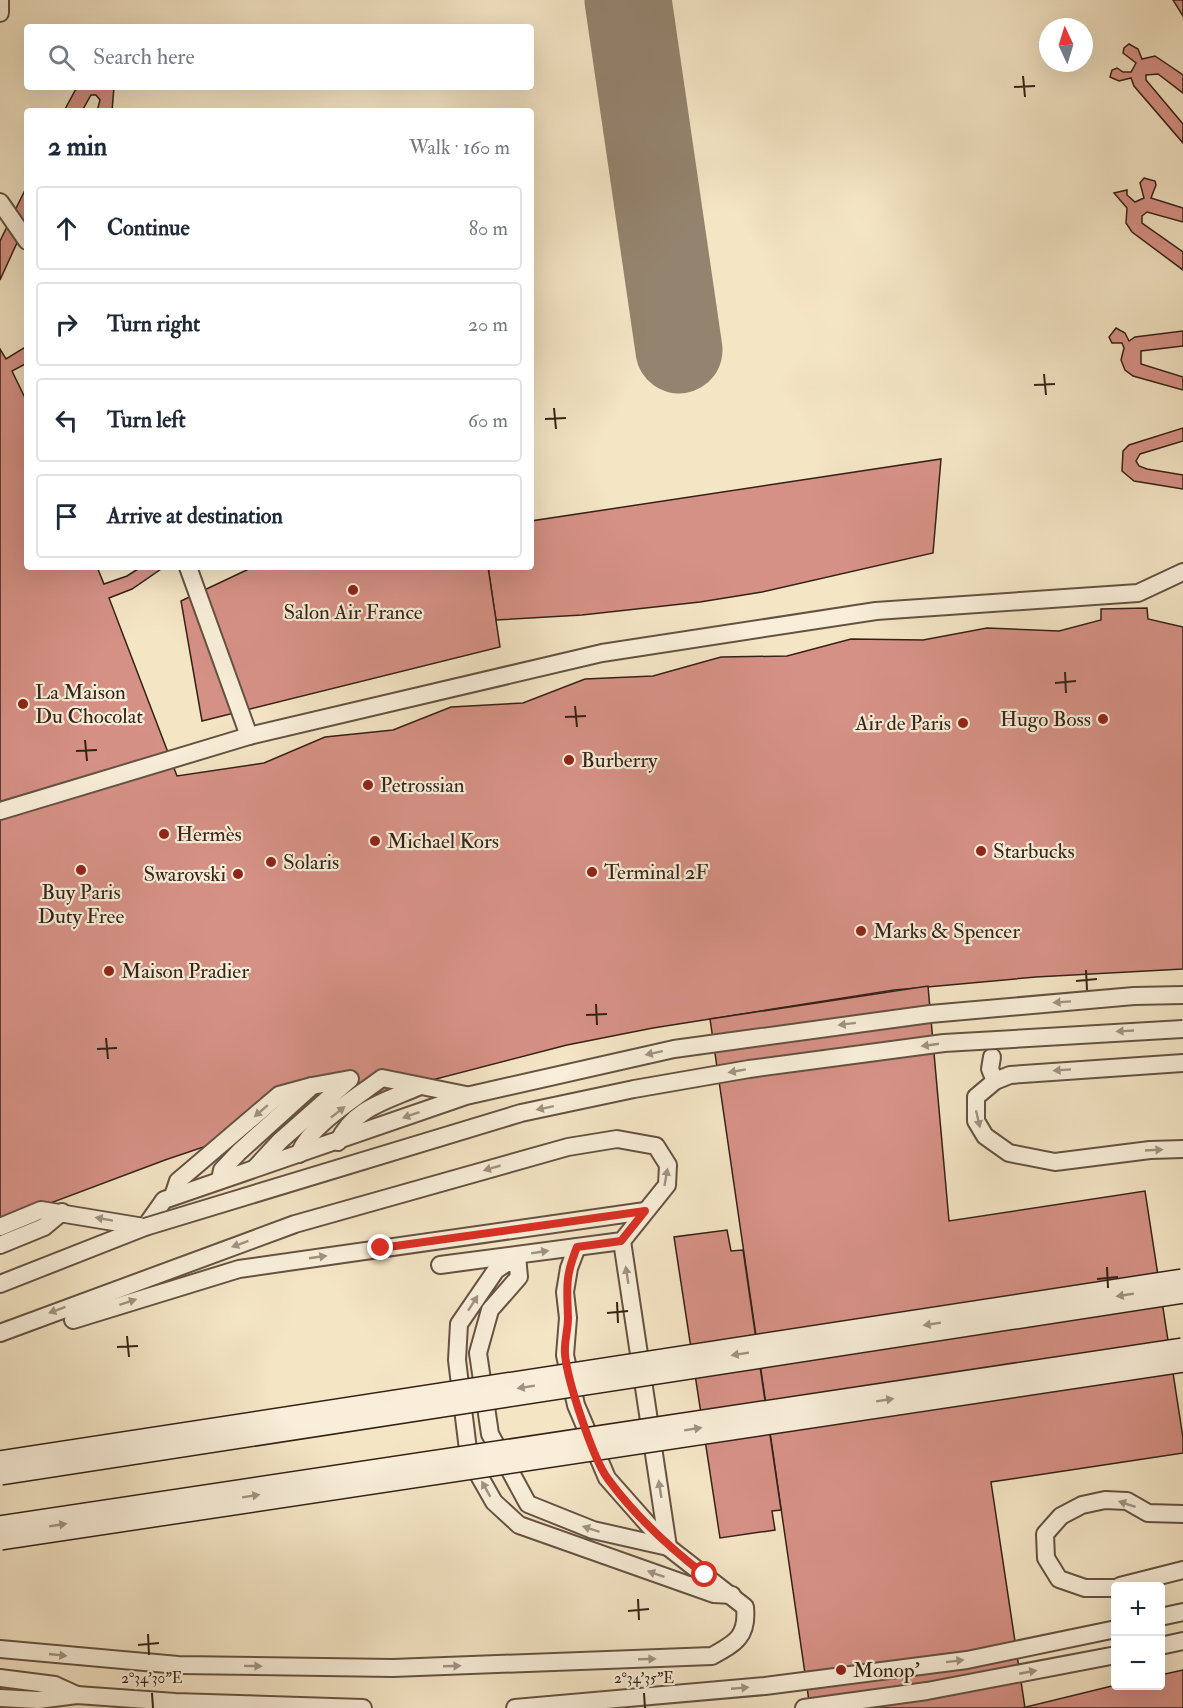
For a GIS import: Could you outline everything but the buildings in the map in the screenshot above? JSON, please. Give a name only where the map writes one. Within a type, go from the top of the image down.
[{"type":"main road","points":[[0,1468],[1183,1286]]},
{"type":"main road","points":[[0,1533],[1183,1355]]},
{"type":"lane","points":[[0,0],[0,13]]},
{"type":"lane","points":[[0,202],[24,237]]},
{"type":"lane","points":[[189,570],[249,736]]},
{"type":"lane","points":[[0,811],[249,736],[602,652],[876,611],[1138,593],[1183,572]]},
{"type":"lane","points":[[145,1227],[164,1200],[173,1196],[338,1142],[466,1096],[674,1049],[778,1033],[1007,1006],[1183,995]]},
{"type":"lane","points":[[0,1284],[145,1227],[521,1113],[634,1089],[749,1069],[944,1043],[1183,1029]]},
{"type":"lane","points":[[992,1057],[990,1069],[995,1081]]},
{"type":"lane","points":[[1183,1063],[1025,1073],[995,1081],[976,1097],[976,1121],[984,1136],[1010,1154],[1055,1162],[1149,1150],[1183,1149]]},
{"type":"lane","points":[[173,1196],[178,1181],[279,1095],[350,1079],[382,1078],[466,1096]]},
{"type":"lane","points":[[299,1154],[304,1142],[321,1126],[382,1078]]},
{"type":"lane","points":[[256,1167],[280,1141],[350,1079]]},
{"type":"lane","points":[[220,1180],[222,1170],[239,1152],[312,1086]]},
{"type":"lane","points":[[338,1142],[346,1125],[362,1112],[418,1087]]},
{"type":"lane","points":[[0,1333],[295,1224],[568,1147],[617,1139],[656,1146],[668,1166],[666,1185],[621,1241],[440,1265]]},
{"type":"lane","points":[[0,1227],[41,1210],[145,1227]]},
{"type":"lane","points":[[73,1320],[239,1269],[645,1211]]},
{"type":"lane","points":[[0,1245],[44,1227],[62,1212]]},
{"type":"lane","points":[[621,1241],[668,1547]]},
{"type":"lane","points":[[0,1649],[178,1665],[393,1668],[712,1656],[735,1643],[746,1624],[745,1607],[733,1595],[668,1547],[607,1478],[576,1405],[565,1355],[568,1318],[565,1292],[568,1268],[577,1247]]},
{"type":"lane","points":[[517,1256],[519,1277],[490,1310],[478,1353],[490,1434],[528,1504],[593,1530],[668,1547]]},
{"type":"lane","points":[[517,1256],[496,1270],[459,1324],[457,1360],[469,1458],[494,1503],[519,1525],[584,1550],[714,1594],[733,1595]]},
{"type":"lane","points":[[1111,1587],[1085,1588],[1059,1579],[1046,1558],[1045,1534],[1061,1516],[1082,1505],[1105,1500],[1127,1501],[1148,1513],[1183,1514]]},
{"type":"lane","points":[[1136,1582],[1183,1570]]},
{"type":"lane","points":[[1165,1616],[1183,1612]]},
{"type":"lane","points":[[515,1708],[765,1686],[943,1663],[1111,1630]]},
{"type":"lane","points":[[1165,1645],[1183,1641]]},
{"type":"lane","points":[[804,1708],[927,1691],[1111,1656]]},
{"type":"lane","points":[[0,1678],[55,1684],[77,1695]]},
{"type":"lane","points":[[0,1698],[38,1700],[77,1695],[175,1702],[363,1708]]},
{"type":"lane","points":[[0,1707],[8,1708]]},
{"type":"taxiway","points":[[628,0],[679,350]]},
{"type":"place","name":"Salon Air France","points":[[353,590]]},
{"type":"place","name":"La Maison Du Chocolat","points":[[23,704]]},
{"type":"place","name":"Hugo Boss","points":[[1103,719]]},
{"type":"place","name":"Air de Paris","points":[[963,723]]},
{"type":"place","name":"Burberry","points":[[569,760]]},
{"type":"place","name":"Petrossian","points":[[368,785]]},
{"type":"place","name":"Hermès","points":[[164,834]]},
{"type":"place","name":"Michael Kors","points":[[375,841]]},
{"type":"place","name":"Starbucks","points":[[981,851]]},
{"type":"place","name":"Solaris","points":[[271,862]]},
{"type":"place","name":"Buy Paris Duty Free","points":[[81,870]]},
{"type":"place","name":"Terminal 2F","points":[[592,872]]},
{"type":"place","name":"Swarovski","points":[[238,874]]},
{"type":"place","name":"Marks & Spencer","points":[[861,931]]},
{"type":"place","name":"Maison Pradier","points":[[109,971]]},
{"type":"place","name":"Monop'","points":[[841,1670]]},
{"type":"route","points":[[381,1248],[645,1211],[621,1241],[577,1247],[568,1268],[565,1292],[568,1318],[565,1355],[576,1405],[607,1478],[668,1547],[705,1575]]}]
